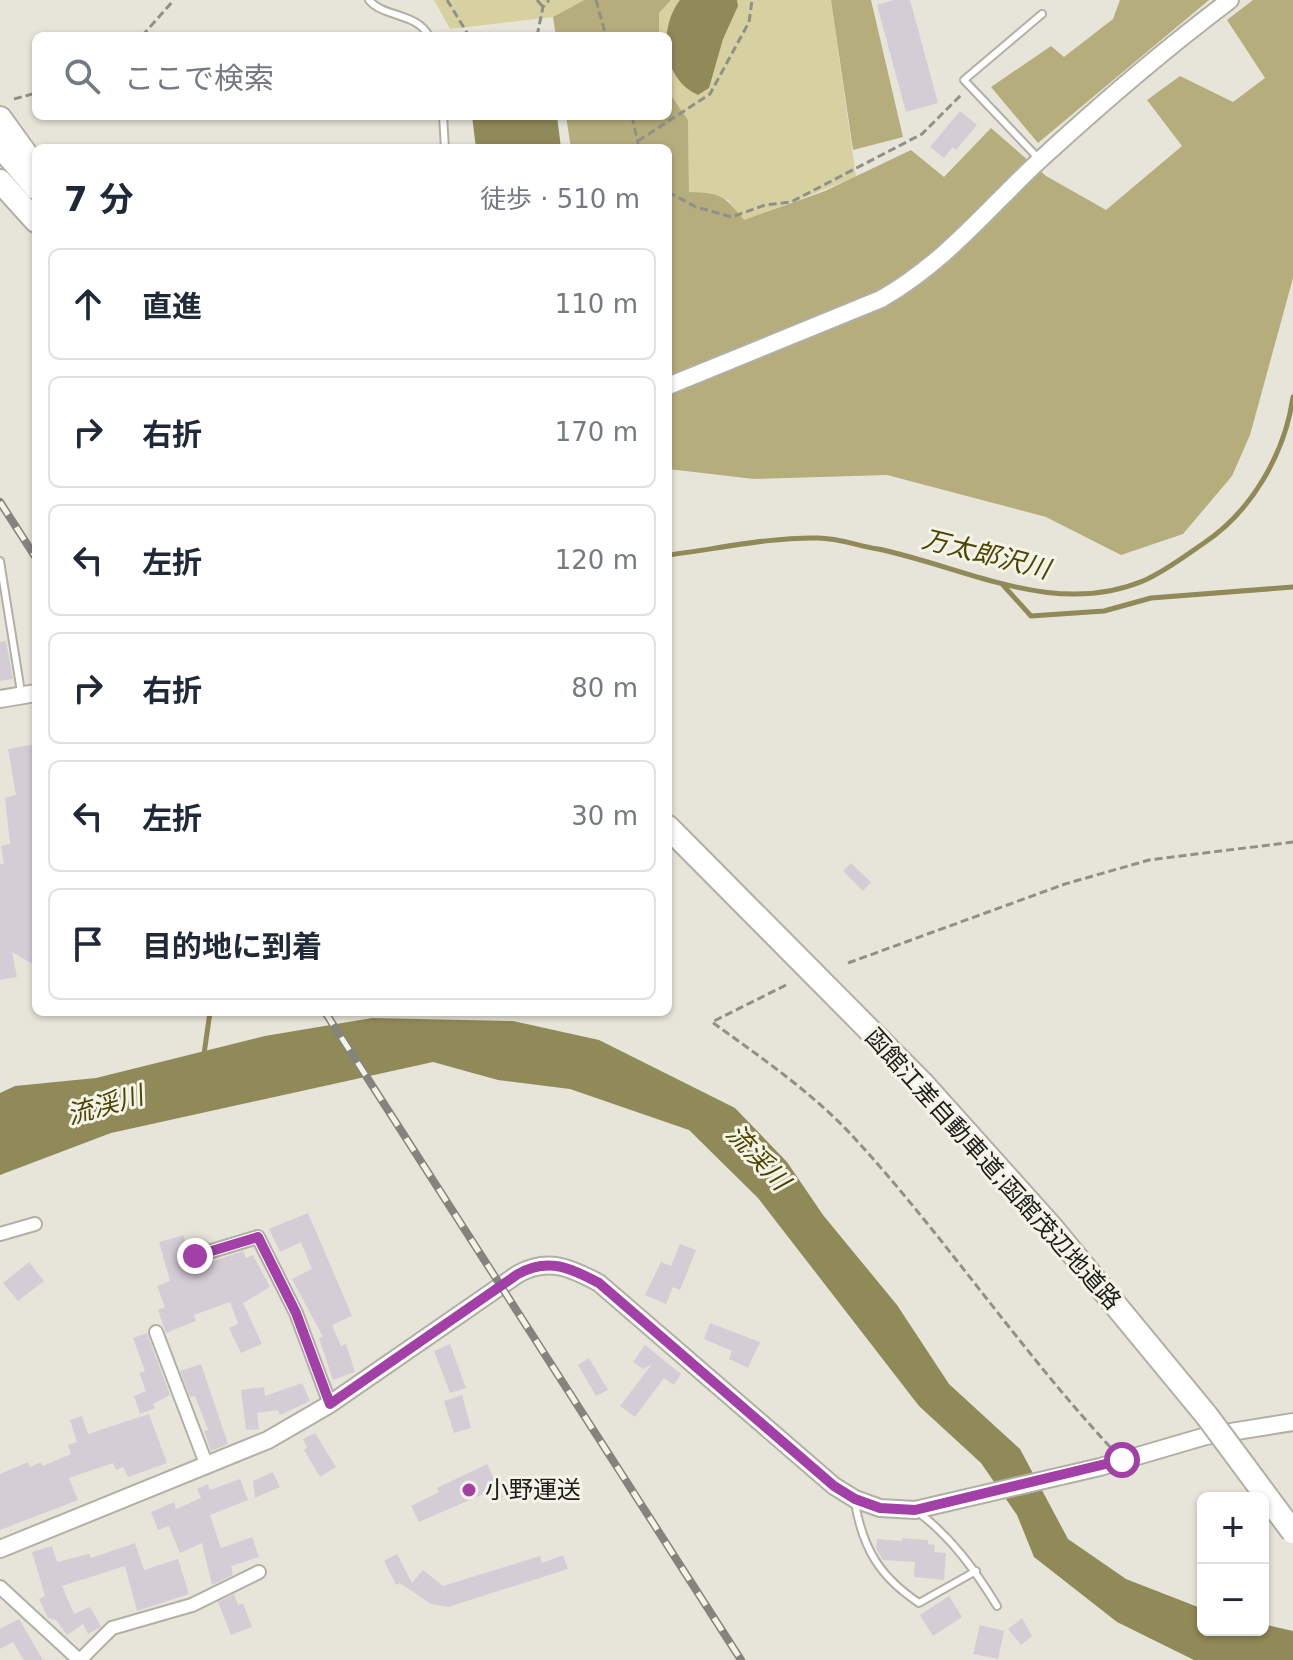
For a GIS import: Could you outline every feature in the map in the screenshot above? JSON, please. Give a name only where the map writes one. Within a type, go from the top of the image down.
[{"type":"highway","points":[[0,118],[32,162]]},
{"type":"highway","points":[[0,146],[32,183]]},
{"type":"highway","points":[[0,181],[32,217]]},
{"type":"highway","name":"函館江差自動車道;函館茂辺地道路","points":[[672,831],[923,1084],[1052,1228],[1207,1416],[1293,1532]]},
{"type":"street","points":[[672,384],[871,303],[907,284],[945,257],[1040,160],[1230,0]]},
{"type":"street","points":[[0,699],[29,694]]},
{"type":"street","points":[[0,1234],[35,1224]]},
{"type":"street","points":[[195,1256],[258,1237],[296,1313],[330,1404]]},
{"type":"street","points":[[0,1549],[268,1440],[330,1404],[530,1267],[559,1265],[599,1283],[855,1499],[880,1508],[915,1510],[1100,1467],[1206,1436],[1293,1422]]},
{"type":"street","points":[[156,1332],[207,1466]]},
{"type":"street","points":[[0,1587],[80,1660],[112,1628],[192,1605],[259,1572]]},
{"type":"lane","points":[[369,0],[385,11],[409,18],[427,32]]},
{"type":"lane","points":[[1040,160],[964,80],[1042,14]]},
{"type":"lane","points":[[443,120],[445,144]]},
{"type":"lane","points":[[0,561],[29,694]]},
{"type":"lane","points":[[855,1499],[861,1533],[873,1562],[894,1587],[919,1603],[976,1571]]},
{"type":"lane","points":[[915,1510],[941,1530],[976,1571],[997,1606]]},
{"type":"path","points":[[146,32],[174,0]]},
{"type":"path","points":[[447,0],[467,32]]},
{"type":"path","points":[[537,0],[543,7]]},
{"type":"path","points":[[538,32],[543,7],[549,0]]},
{"type":"path","points":[[596,0],[605,32]]},
{"type":"path","points":[[672,119],[710,94],[749,22],[752,0]]},
{"type":"path","points":[[672,194],[696,207],[732,217],[765,205],[791,202],[922,134],[970,86]]},
{"type":"path","points":[[14,99],[32,94]]},
{"type":"path","points":[[633,120],[638,144]]},
{"type":"path","points":[[638,141],[670,120]]},
{"type":"path","points":[[848,963],[1065,884],[1149,860],[1293,842]]},
{"type":"path","points":[[786,985],[712,1022],[814,1097],[859,1142],[1067,1401],[1122,1460]]},
{"type":"shaded area","points":[[434,0],[584,0],[553,17],[450,29]]},
{"type":"shaded area","points":[[584,0],[671,0],[659,13],[659,32],[555,32],[553,17]]},
{"type":"shaded area","points":[[671,0],[831,0],[856,177],[744,221],[728,200],[689,193],[688,120],[672,97],[672,32],[659,32],[659,12]]},
{"type":"shaded area","points":[[831,0],[871,0],[903,137],[853,150]]},
{"type":"shaded area","points":[[1120,0],[1209,0],[1038,143],[991,87],[1051,46],[1064,57],[1113,19]]},
{"type":"shaded area","points":[[1253,0],[1293,0],[1293,278],[1250,435],[1232,476],[1183,534],[1121,555],[1046,517],[887,475],[754,479],[672,469],[672,144],[570,144],[567,120],[672,120],[672,97],[688,120],[689,192],[721,197],[744,220],[825,191],[911,150],[944,177],[991,128],[1046,176],[1106,210],[1182,146],[1147,100],[1180,76],[1233,102],[1265,78],[1227,20]]},
{"type":"water","points":[[680,0],[737,0],[738,6],[723,39],[709,88],[698,95],[686,87],[672,67],[672,32],[667,32],[673,11]]},
{"type":"water","points":[[472,120],[558,120],[560,144],[476,144]]},
{"type":"water","name":"流渓川","points":[[372,1018],[513,1021],[599,1040],[735,1108],[787,1162],[823,1215],[897,1305],[949,1384],[1020,1449],[1068,1539],[1126,1579],[1197,1607],[1197,1636],[1269,1636],[1269,1625],[1293,1631],[1293,1660],[1194,1660],[1117,1622],[1034,1557],[1017,1515],[981,1463],[919,1406],[758,1198],[689,1130],[570,1089],[498,1080],[433,1062],[111,1133],[0,1175],[0,1093],[15,1086],[96,1078],[265,1036]]},
{"type":"building","points":[[893,0],[910,0],[938,103],[906,112],[877,5]]},
{"type":"building","points":[[960,111],[977,125],[956,150],[953,147],[944,158],[930,147]]},
{"type":"building","points":[[6,641],[13,679],[0,681],[0,642]]},
{"type":"building","points":[[32,745],[32,964],[12,952],[17,977],[0,980],[0,864],[4,864],[1,846],[10,844],[5,798],[16,795],[8,749]]},
{"type":"building","points":[[851,863],[871,882],[863,891],[843,871]]},
{"type":"building","points":[[308,1213],[352,1316],[332,1325],[341,1346],[346,1344],[355,1372],[333,1380],[319,1338],[323,1337],[292,1279],[312,1269],[301,1242],[280,1252],[269,1229]]},
{"type":"building","points":[[184,1235],[186,1258],[193,1268],[243,1251],[246,1258],[253,1255],[270,1287],[243,1303],[262,1344],[241,1353],[229,1328],[238,1324],[230,1302],[194,1315],[196,1321],[166,1333],[158,1310],[165,1307],[157,1286],[170,1281],[159,1242]]},
{"type":"building","points":[[680,1244],[696,1250],[680,1290],[673,1287],[666,1304],[645,1295],[661,1262],[671,1266]]},
{"type":"building","points":[[29,1262],[44,1281],[18,1301],[3,1283]]},
{"type":"building","points":[[710,1323],[760,1342],[748,1368],[729,1359],[732,1351],[704,1339]]},
{"type":"building","points":[[147,1333],[170,1395],[153,1404],[155,1408],[140,1414],[134,1396],[146,1391],[139,1373],[145,1371],[133,1338]]},
{"type":"building","points":[[450,1344],[466,1388],[450,1393],[434,1351]]},
{"type":"building","points":[[645,1345],[681,1374],[674,1385],[664,1378],[635,1417],[620,1406],[652,1364],[643,1369],[633,1362]]},
{"type":"building","points":[[589,1358],[608,1390],[596,1396],[578,1365]]},
{"type":"building","points":[[201,1364],[228,1444],[211,1451],[204,1431],[208,1430],[195,1396],[190,1397],[180,1371]]},
{"type":"building","points":[[302,1383],[310,1401],[280,1415],[278,1410],[257,1413],[259,1429],[246,1430],[241,1390],[264,1387],[265,1396]]},
{"type":"building","points":[[462,1395],[471,1428],[454,1433],[444,1401]]},
{"type":"building","points":[[149,1414],[167,1463],[128,1477],[123,1467],[116,1470],[113,1463],[69,1478],[78,1500],[0,1530],[0,1474],[28,1462],[30,1467],[41,1462],[43,1466],[71,1454],[68,1445],[77,1442],[70,1420],[82,1416],[88,1434]]},
{"type":"building","points":[[315,1433],[336,1467],[320,1477],[304,1450],[307,1448],[303,1439]]},
{"type":"building","name":"小野運送","points":[[487,1464],[503,1497],[491,1503],[486,1493],[419,1522],[411,1506],[439,1492],[437,1488]]},
{"type":"building","points":[[273,1472],[280,1487],[255,1498],[253,1481]]},
{"type":"building","points":[[240,1479],[248,1500],[210,1515],[221,1548],[252,1537],[259,1557],[231,1566],[233,1575],[212,1585],[202,1543],[180,1553],[169,1526],[158,1530],[151,1512],[174,1502],[176,1509],[201,1498],[197,1489],[208,1484],[210,1490]]},
{"type":"building","points":[[902,1538],[928,1540],[928,1544],[935,1545],[934,1552],[946,1553],[944,1580],[914,1577],[915,1562],[883,1560],[876,1548],[877,1539],[902,1541]]},
{"type":"building","points":[[135,1543],[144,1570],[178,1559],[189,1594],[137,1611],[125,1566],[62,1586],[74,1614],[90,1607],[101,1626],[99,1628],[88,1634],[83,1624],[67,1635],[56,1620],[48,1618],[39,1599],[45,1596],[32,1552],[52,1546],[57,1562],[89,1554],[91,1558]]},
{"type":"building","points":[[397,1554],[412,1583],[423,1570],[443,1586],[540,1556],[542,1563],[563,1555],[568,1569],[448,1607],[431,1604],[400,1583],[396,1585],[384,1561]]},
{"type":"building","points":[[234,1594],[238,1605],[243,1603],[252,1627],[231,1635],[218,1602]]},
{"type":"building","points":[[949,1596],[962,1617],[933,1636],[920,1615]]},
{"type":"building","points":[[1022,1618],[1032,1636],[1021,1645],[1008,1629]]},
{"type":"building","points":[[19,1619],[43,1660],[24,1660],[13,1642],[0,1649],[0,1629]]},
{"type":"building","points":[[980,1625],[1004,1631],[998,1659],[973,1654]]},
{"type":"waterway","name":"万太郎沢川","points":[[672,554],[762,541],[826,538],[911,557],[1010,586],[1076,594],[1110,591],[1143,581],[1167,568],[1204,543],[1237,515],[1264,479],[1274,459],[1293,397]]},
{"type":"waterway","points":[[1003,585],[1031,616],[1104,611],[1151,598],[1293,587]]},
{"type":"waterway","name":"万太郎沢川","points":[[204,1054],[209,1016]]},
{"type":"railway","points":[[0,502],[32,552]]},
{"type":"railway","points":[[328,1016],[741,1660]]},
{"type":"place","name":"小野運送","points":[[469,1490]]},
{"type":"route","points":[[195,1256],[258,1237],[296,1313],[330,1404],[518,1274],[530,1267],[559,1265],[574,1269],[599,1283],[834,1486],[868,1504],[894,1510],[915,1510],[1122,1460]]}]
